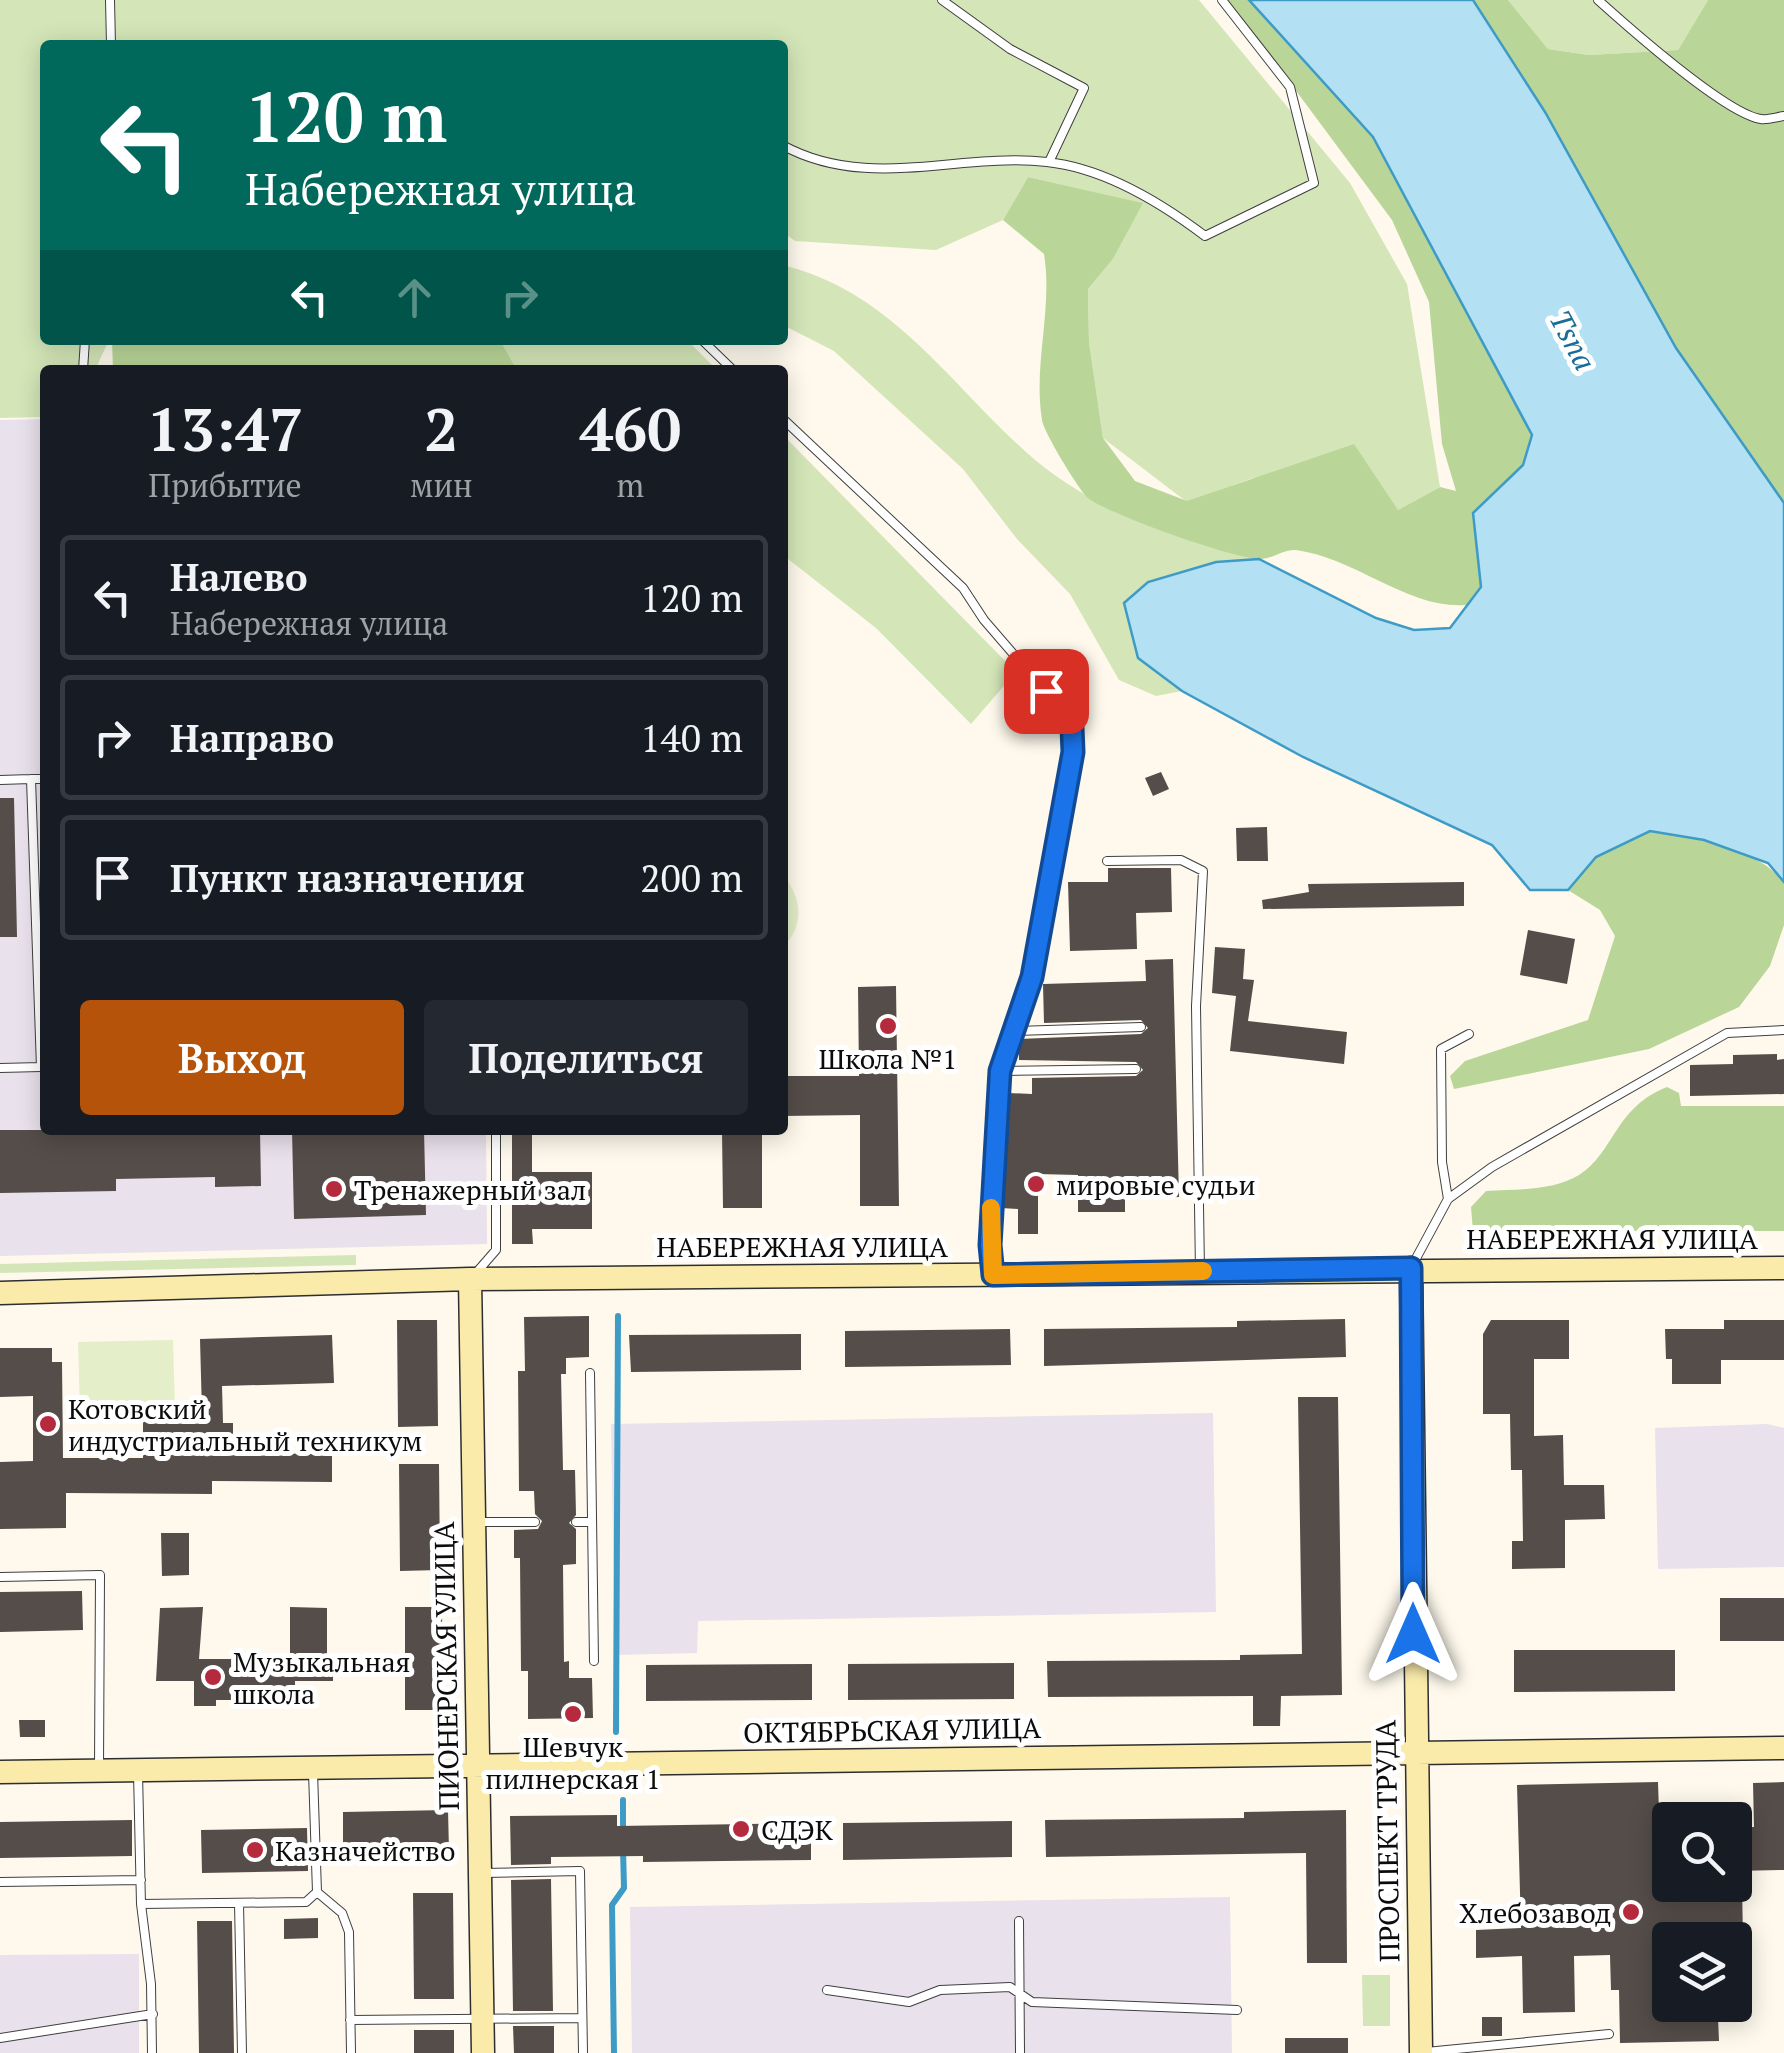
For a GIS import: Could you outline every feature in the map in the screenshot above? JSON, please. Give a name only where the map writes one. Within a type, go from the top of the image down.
[{"type":"street","name":"НАБЕРЕЖНАЯ УЛИЦА","points":[[0,1293],[470,1279],[1411,1268],[1784,1268]]},
{"type":"street","name":"ПРОСПЕКТ ТРУДА","points":[[1411,1268],[1421,2053]]},
{"type":"street","name":"ПИОНЕРСКАЯ УЛИЦА","points":[[470,1279],[483,2053]]},
{"type":"street","name":"ОКТЯБРЬСКАЯ УЛИЦА","points":[[0,1772],[1784,1748]]},
{"type":"lane","points":[[110,0],[111,40]]},
{"type":"lane","points":[[942,0],[1010,49],[1084,88],[1048,162]]},
{"type":"lane","points":[[788,148],[822,164],[857,170],[1048,162],[1130,188],[1205,236],[1314,184],[1290,87],[1222,0]]},
{"type":"lane","points":[[1598,0],[1655,52],[1713,92],[1760,119],[1784,116]]},
{"type":"lane","points":[[707,345],[728,365]]},
{"type":"lane","points":[[788,424],[963,588],[984,620],[1062,709],[1072,728],[1073,752],[1052,882],[1032,977],[1000,1071],[990,1245],[993,1275]]},
{"type":"lane","points":[[30,779],[40,1001]]},
{"type":"lane","points":[[0,780],[40,779]]},
{"type":"lane","points":[[1108,861],[1181,860],[1203,871],[1196,1006],[1200,1271]]},
{"type":"lane","points":[[1014,1032],[1141,1028]]},
{"type":"lane","points":[[1411,1268],[1448,1199],[1492,1167],[1726,1034],[1784,1030]]},
{"type":"lane","points":[[1448,1199],[1442,1162],[1441,1049],[1469,1034]]},
{"type":"lane","points":[[0,1068],[40,1067]]},
{"type":"lane","points":[[1000,1071],[1136,1069]]},
{"type":"lane","points":[[470,1279],[496,1250],[496,1135]]},
{"type":"lane","points":[[590,1373],[594,1661]]},
{"type":"lane","points":[[474,1522],[535,1522]]},
{"type":"lane","points":[[576,1522],[592,1522]]},
{"type":"lane","points":[[0,1577],[100,1575],[99,1771]]},
{"type":"lane","points":[[312,1769],[318,1892],[342,1913],[350,1932],[351,2053]]},
{"type":"lane","points":[[138,1771],[141,1904],[153,2014],[152,2053]]},
{"type":"lane","points":[[480,1872],[580,1871],[583,2053]]},
{"type":"lane","points":[[0,1882],[140,1880]]},
{"type":"lane","points":[[141,1904],[306,1902],[318,1892]]},
{"type":"lane","points":[[240,1903],[242,2053]]},
{"type":"lane","points":[[1020,1921],[1020,2053]]},
{"type":"lane","points":[[827,1990],[909,2002],[940,1990],[1010,1987],[1032,2002],[1237,2010]]},
{"type":"lane","points":[[0,2038],[153,2014]]},
{"type":"lane","points":[[350,2020],[582,2018]]},
{"type":"lane","points":[[1421,2053],[1608,2034]]},
{"type":"shaded area","points":[[40,419],[40,1135],[486,1135],[487,1244],[0,1256],[0,420]]},
{"type":"shaded area","points":[[1213,1413],[1216,1612],[698,1621],[697,1653],[615,1655],[611,1424]]},
{"type":"shaded area","points":[[1767,1424],[1784,1428],[1784,1567],[1658,1569],[1655,1428]]},
{"type":"shaded area","points":[[1230,1897],[1232,2053],[632,2053],[630,1907]]},
{"type":"shaded area","points":[[139,1954],[139,2053],[0,2053],[0,1955]]},
{"type":"green space","points":[[0,0],[1199,0],[1350,183],[1407,284],[1440,487],[1398,510],[1253,478],[1187,502],[1103,438],[1089,342],[1088,289],[1113,259],[1142,203],[1028,177],[1003,220],[936,250],[795,241],[788,236],[788,40],[40,40],[40,345],[107,345],[97,365],[40,365],[40,417],[0,418]]},
{"type":"green space","points":[[1222,0],[1249,0],[1373,137],[1532,435],[1523,465],[1473,513],[1481,587],[1467,605],[1424,600],[1318,555],[1291,550],[1264,559],[1246,557],[1120,514],[1083,493],[1044,426],[1040,378],[1046,295],[1044,254],[1003,220],[1028,177],[1143,203],[1113,259],[1088,289],[1089,342],[1103,438],[1135,481],[1187,501],[1354,444],[1398,510],[1440,487],[1456,491],[1442,444],[1429,302],[1392,220],[1245,22]]},
{"type":"green space","points":[[1473,0],[1508,0],[1548,49],[1589,55],[1678,50],[1708,0],[1784,0],[1784,503],[1676,348],[1545,112]]},
{"type":"green space","points":[[1508,0],[1708,0],[1678,50],[1589,55],[1548,49]]},
{"type":"green space","points":[[788,267],[820,277],[887,317],[1026,452],[1078,490],[1166,531],[1259,559],[1223,562],[1170,575],[1124,603],[1138,658],[1182,691],[1156,696],[1119,680],[1070,594],[1017,539],[963,469],[834,351],[788,328]]},
{"type":"green space","points":[[112,345],[503,345],[514,365],[113,365]]},
{"type":"green space","points":[[503,345],[692,345],[712,365],[514,365]]},
{"type":"green space","points":[[788,440],[1016,672],[971,724],[876,628],[788,559]]},
{"type":"green space","points":[[1650,831],[1740,852],[1784,882],[1784,925],[1770,966],[1739,1007],[1649,1049],[1454,1089],[1450,1076],[1465,1061],[1588,1020],[1615,936],[1600,910],[1568,890],[1596,857]]},
{"type":"green space","points":[[788,882],[798,911],[788,941]]},
{"type":"green space","points":[[1667,1087],[1679,1093],[1681,1106],[1784,1106],[1784,1231],[1473,1231],[1471,1207],[1486,1191],[1546,1187],[1579,1175],[1636,1106]]},
{"type":"green space","points":[[356,1255],[356,1265],[0,1273],[0,1264]]},
{"type":"green space","points":[[173,1340],[175,1410],[80,1412],[78,1342]]},
{"type":"green space","points":[[1362,1975],[1390,1975],[1390,2026],[1363,2026]]},
{"type":"water","name":"Tsna","points":[[1249,0],[1473,0],[1545,112],[1676,348],[1784,503],[1784,882],[1768,863],[1704,840],[1650,831],[1596,857],[1568,890],[1530,890],[1492,845],[1303,757],[1182,691],[1138,658],[1124,603],[1148,582],[1216,562],[1259,559],[1376,618],[1414,630],[1450,628],[1481,587],[1473,513],[1523,465],[1532,435],[1373,137]]},
{"type":"building","points":[[1161,772],[1169,789],[1153,796],[1145,778]]},
{"type":"building","points":[[0,798],[14,798],[17,937],[0,937]]},
{"type":"building","points":[[1267,827],[1268,861],[1237,861],[1236,828]]},
{"type":"building","points":[[1108,868],[1171,868],[1172,912],[1136,913],[1137,949],[1070,951],[1068,882],[1108,882]]},
{"type":"building","points":[[1464,882],[1464,906],[1263,909],[1262,900],[1309,892],[1308,884]]},
{"type":"building","points":[[1528,930],[1575,939],[1567,984],[1520,975]]},
{"type":"building","points":[[1215,947],[1245,949],[1243,979],[1254,980],[1248,1021],[1347,1032],[1344,1064],[1230,1051],[1236,996],[1212,993]]},
{"type":"building","points":[[1173,959],[1179,1197],[1160,1198],[1159,1185],[1125,1186],[1125,1212],[1078,1212],[1078,1175],[1038,1174],[1038,1234],[1018,1234],[1018,1209],[1001,1208],[1009,1093],[1032,1094],[1032,1078],[1136,1076],[1143,1070],[1136,1062],[1019,1060],[1019,1039],[1141,1034],[1148,1028],[1141,1020],[1044,1023],[1043,984],[1146,981],[1145,960]]},
{"type":"building","points":[[896,986],[899,1206],[860,1206],[860,1115],[788,1116],[788,1076],[859,1076],[858,987]]},
{"type":"building","points":[[1777,1054],[1777,1060],[1784,1059],[1784,1094],[1690,1096],[1690,1065],[1733,1064],[1733,1055]]},
{"type":"building","points":[[0,1130],[40,1130],[40,1135],[260,1135],[261,1186],[215,1187],[215,1177],[116,1179],[116,1191],[0,1193]]},
{"type":"building","points":[[292,1135],[424,1135],[426,1215],[294,1219]]},
{"type":"building","points":[[512,1135],[532,1135],[532,1172],[592,1172],[592,1229],[532,1229],[533,1244],[512,1244]]},
{"type":"building","points":[[722,1135],[762,1135],[762,1208],[723,1208]]},
{"type":"building","points":[[589,1316],[589,1357],[566,1358],[566,1374],[561,1374],[563,1470],[575,1470],[576,1515],[569,1523],[576,1529],[576,1564],[563,1565],[564,1662],[569,1661],[569,1678],[592,1678],[593,1718],[528,1719],[528,1671],[521,1671],[520,1558],[514,1558],[514,1530],[538,1529],[542,1521],[535,1514],[534,1491],[519,1491],[518,1371],[525,1371],[524,1317]]},
{"type":"building","points":[[1345,1319],[1346,1357],[1044,1366],[1044,1329],[1237,1327],[1237,1321]]},
{"type":"building","points":[[397,1320],[437,1320],[438,1426],[398,1427]]},
{"type":"building","points":[[1491,1320],[1569,1320],[1569,1359],[1534,1359],[1534,1436],[1563,1435],[1564,1485],[1604,1485],[1605,1519],[1565,1520],[1565,1568],[1512,1569],[1512,1541],[1523,1541],[1522,1470],[1511,1470],[1510,1414],[1483,1414],[1483,1334]]},
{"type":"building","points":[[1724,1320],[1784,1320],[1784,1360],[1721,1360],[1721,1384],[1672,1384],[1672,1359],[1666,1359],[1665,1329],[1724,1329]]},
{"type":"building","points":[[1010,1329],[1011,1365],[845,1367],[845,1331]]},
{"type":"building","points":[[801,1334],[801,1370],[631,1372],[629,1335]]},
{"type":"building","points":[[332,1335],[334,1383],[222,1386],[223,1423],[233,1423],[233,1453],[332,1454],[332,1482],[212,1481],[212,1494],[66,1493],[66,1528],[0,1529],[0,1462],[33,1461],[33,1396],[0,1397],[0,1348],[52,1348],[52,1362],[62,1362],[63,1458],[143,1458],[143,1413],[202,1413],[200,1339]]},
{"type":"building","points":[[1298,1397],[1338,1397],[1342,1695],[1281,1696],[1280,1726],[1253,1726],[1253,1696],[1048,1697],[1047,1661],[1240,1660],[1240,1655],[1302,1654]]},
{"type":"building","points":[[399,1464],[439,1464],[440,1570],[400,1571]]},
{"type":"building","points":[[161,1533],[189,1533],[189,1575],[162,1576]]},
{"type":"building","points":[[82,1591],[83,1630],[0,1632],[0,1592]]},
{"type":"building","points":[[1720,1598],[1784,1598],[1784,1641],[1720,1641]]},
{"type":"building","points":[[203,1607],[199,1659],[290,1659],[290,1607],[327,1608],[327,1658],[333,1658],[333,1681],[295,1681],[295,1706],[273,1706],[273,1700],[216,1700],[216,1706],[194,1706],[194,1681],[156,1681],[160,1608]]},
{"type":"building","points":[[405,1607],[442,1607],[443,1710],[405,1710]]},
{"type":"building","points":[[1514,1650],[1675,1650],[1675,1691],[1514,1692]]},
{"type":"building","points":[[1014,1663],[1014,1699],[848,1700],[848,1664]]},
{"type":"building","points":[[812,1664],[812,1700],[646,1701],[646,1665]]},
{"type":"building","points":[[19,1720],[45,1720],[45,1737],[20,1737]]},
{"type":"building","name":"Хлебозавод","points":[[1658,1782],[1659,1802],[1652,1802],[1652,1902],[1742,1902],[1743,1922],[1652,1922],[1652,2022],[1718,2022],[1719,2041],[1620,2043],[1619,1990],[1611,1990],[1610,1955],[1574,1956],[1575,2012],[1523,2013],[1522,1956],[1476,1958],[1476,1930],[1521,1928],[1517,1785]]},
{"type":"building","points":[[1784,1782],[1784,1870],[1752,1871],[1753,1783]]},
{"type":"building","points":[[448,1810],[449,1851],[343,1852],[343,1812]]},
{"type":"building","points":[[1346,1810],[1347,1963],[1307,1963],[1306,1853],[1046,1857],[1045,1820],[1244,1818],[1244,1812]]},
{"type":"building","points":[[617,1815],[617,1826],[811,1823],[811,1860],[643,1862],[643,1856],[551,1857],[551,1864],[511,1865],[510,1816]]},
{"type":"building","points":[[132,1820],[132,1856],[0,1858],[0,1822]]},
{"type":"building","points":[[1012,1821],[1012,1857],[843,1860],[843,1823]]},
{"type":"building","name":"Казначейство","points":[[307,1828],[308,1871],[202,1873],[201,1830]]},
{"type":"building","points":[[551,1879],[553,2011],[513,2011],[511,1880]]},
{"type":"building","points":[[413,1893],[453,1893],[454,1999],[414,1999]]},
{"type":"building","points":[[318,1918],[318,1938],[284,1939],[284,1919]]},
{"type":"building","points":[[197,1921],[232,1921],[234,2053],[199,2053]]},
{"type":"building","points":[[1482,2017],[1502,2017],[1502,2036],[1482,2036]]},
{"type":"building","points":[[513,2026],[554,2026],[554,2053],[514,2053]]},
{"type":"building","points":[[414,2030],[454,2030],[454,2053],[414,2053]]},
{"type":"building","points":[[1285,2038],[1348,2038],[1348,2053],[1285,2053]]},
{"type":"waterway","points":[[616,1732],[618,1316]]},
{"type":"waterway","points":[[623,1800],[623,1831]]},
{"type":"waterway","points":[[614,2053],[612,1905],[624,1888],[623,1848]]},
{"type":"slow traffic","points":[[991,1208],[993,1275],[1203,1271]]},
{"type":"place","name":"Школа №1","points":[[888,1026]]},
{"type":"place","name":"мировые судьи","points":[[1036,1184]]},
{"type":"place","name":"Тренажерный зал","points":[[334,1189]]},
{"type":"place","name":"Котовский индустриальный техникум","points":[[48,1424]]},
{"type":"place","name":"Музыкальная школа","points":[[213,1677]]},
{"type":"place","name":"Шевчук пилнерская 1","points":[[573,1714]]},
{"type":"place","name":"СДЭК","points":[[741,1829]]},
{"type":"place","name":"Казначейство","points":[[255,1850]]},
{"type":"place","name":"Хлебозавод","points":[[1631,1912]]},
{"type":"route","points":[[1046,691],[1072,728],[1073,752],[1032,977],[1000,1071],[990,1245],[993,1275],[1411,1268],[1413,1634]]}]
